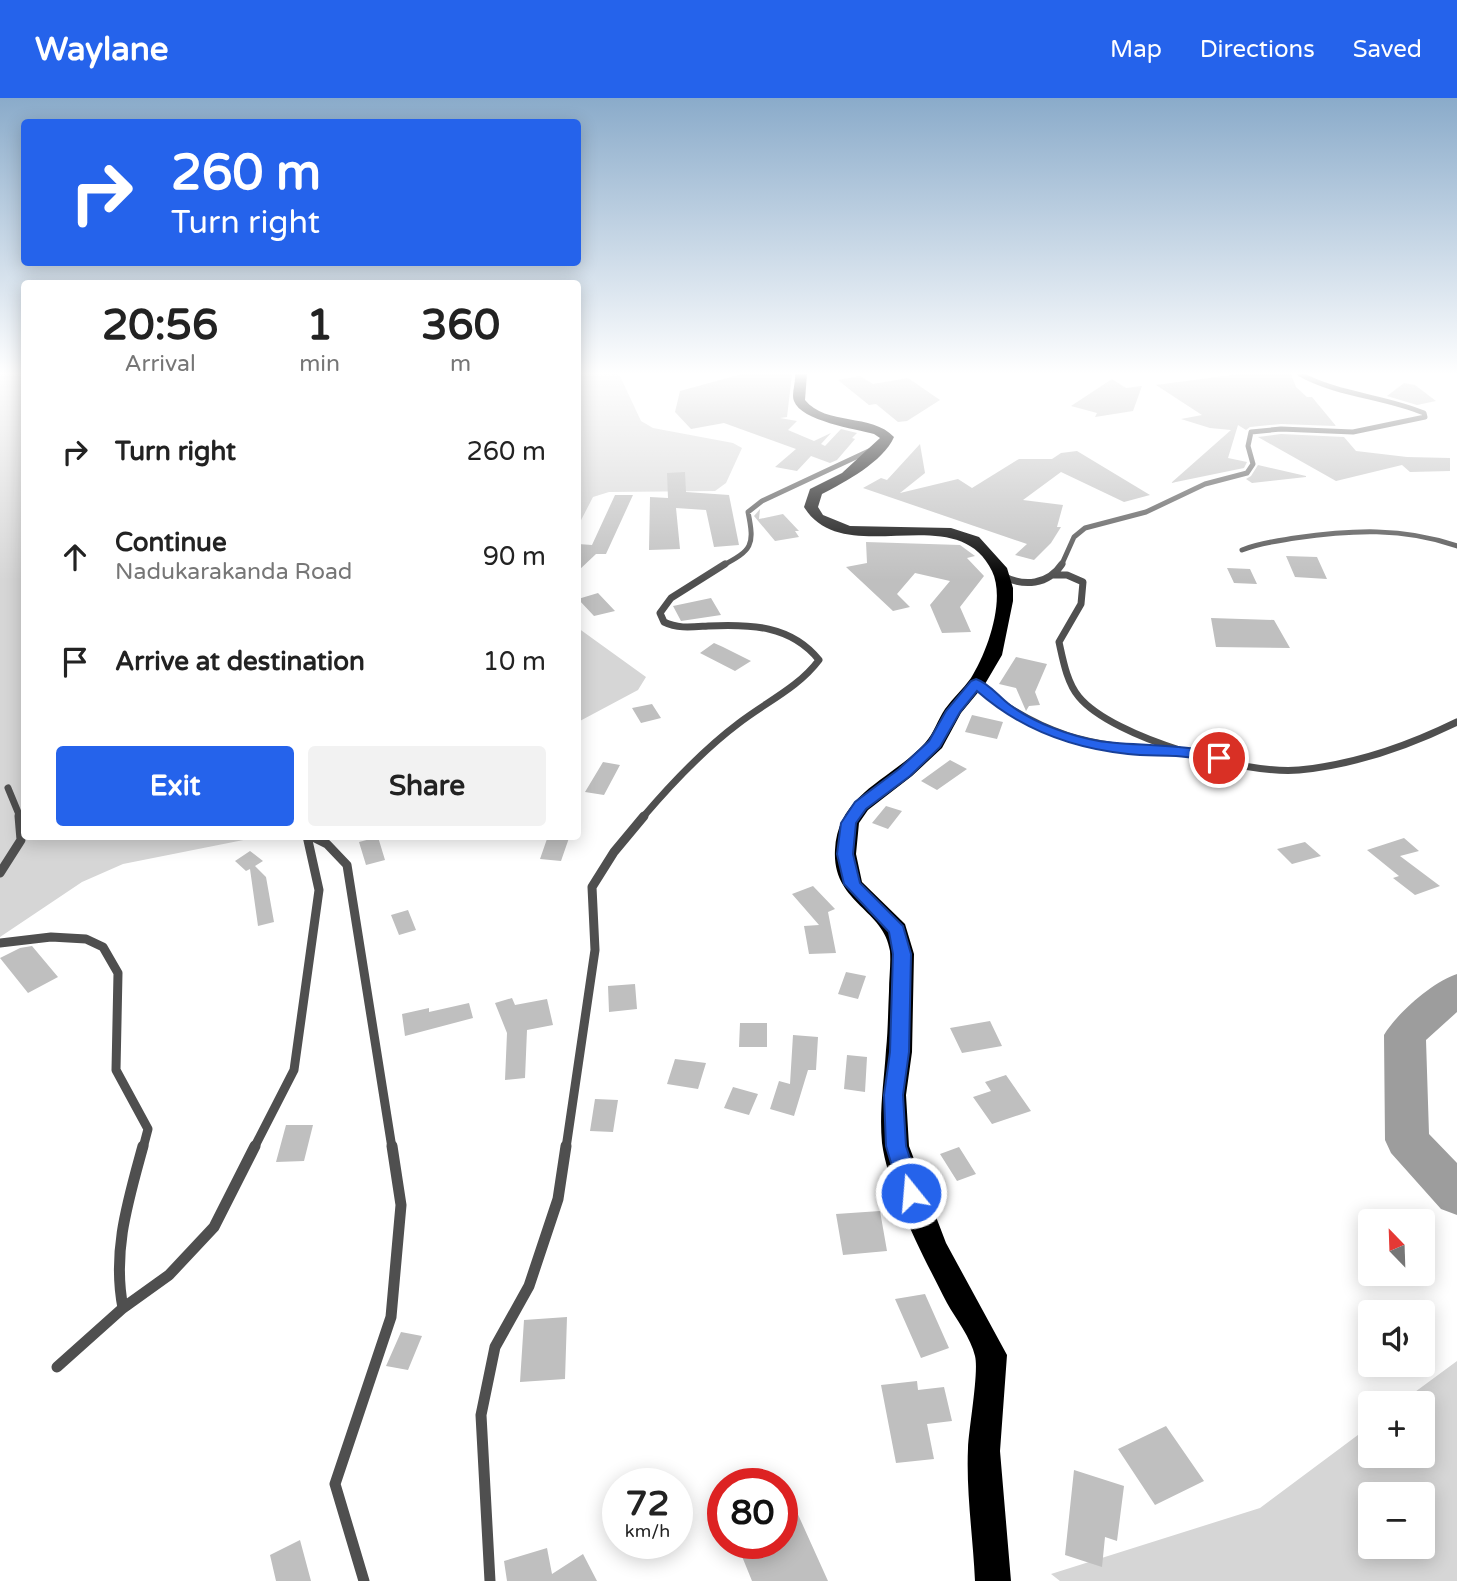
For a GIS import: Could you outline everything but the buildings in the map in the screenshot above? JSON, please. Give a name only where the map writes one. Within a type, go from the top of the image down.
[{"type":"highway","points":[[883,444],[847,475],[815,492],[811,507],[818,518],[847,530],[951,533],[974,540],[989,554],[1001,574],[1005,601],[993,655],[976,684],[953,711],[935,744],[905,772],[861,806],[849,823],[845,854],[852,884],[897,930],[902,954],[900,1052],[893,1095],[896,1146],[911,1193],[934,1249],[991,1355],[984,1451],[993,1581]]},
{"type":"lane","points":[[1001,574],[1026,583],[1037,582],[1052,575],[1066,559],[1070,544],[1081,531],[1101,522],[1162,506],[1206,484],[1247,473],[1253,464],[1249,443]]},
{"type":"lane","points":[[490,1581],[481,1415],[495,1347],[529,1286],[558,1199],[595,950],[593,887],[614,852],[677,777],[738,723],[807,676],[819,660],[812,646],[779,630],[748,627],[675,627],[664,622],[660,613],[671,598],[705,575],[746,553],[753,538],[748,512],[762,501],[883,444]]},
{"type":"lane","points":[[1242,550],[1252,545],[1311,535],[1389,529],[1457,546]]},
{"type":"lane","points":[[1052,575],[1067,575],[1083,582],[1081,604],[1059,642],[1062,659],[1079,697],[1098,715],[1178,751]]},
{"type":"lane","points":[[976,684],[1006,710],[1050,732],[1095,745],[1131,750],[1178,751],[1246,766],[1290,771],[1377,755],[1422,739],[1457,722]]},
{"type":"lane","points":[[8,788],[21,819]]},
{"type":"lane","points":[[0,873],[20,847],[21,839]]},
{"type":"lane","points":[[57,1367],[123,1308],[169,1275],[214,1227],[294,1070],[319,890],[310,840]]},
{"type":"lane","points":[[318,840],[327,844],[346,865],[401,1205],[391,1317],[335,1483],[364,1581]]},
{"type":"lane","points":[[0,943],[51,937],[86,939],[103,947],[118,973],[116,1070],[148,1129],[118,1249],[118,1289],[123,1308]]},
{"type":"shaded area","points":[[0,443],[21,443],[21,840],[243,840],[123,864],[82,882],[0,937]]},
{"type":"shaded area","points":[[581,443],[733,443],[742,448],[726,483],[715,491],[609,492],[593,497],[581,520]]},
{"type":"shaded area","points":[[581,630],[646,677],[638,690],[581,720]]},
{"type":"shaded area","points":[[1457,1361],[1457,1581],[1060,1581],[1051,1574],[1260,1508],[1358,1435],[1358,1468],[1435,1468],[1435,1391],[1416,1391]]},
{"type":"waterway","points":[[1457,989],[1405,1035],[1407,1140],[1457,1195]]},
{"type":"route","points":[[911,1193],[896,1146],[893,1095],[900,1052],[902,954],[897,930],[852,884],[845,854],[849,823],[861,806],[905,772],[935,744],[953,711],[976,684],[1006,710],[1050,732],[1095,745],[1131,750],[1178,751],[1219,758]]}]
